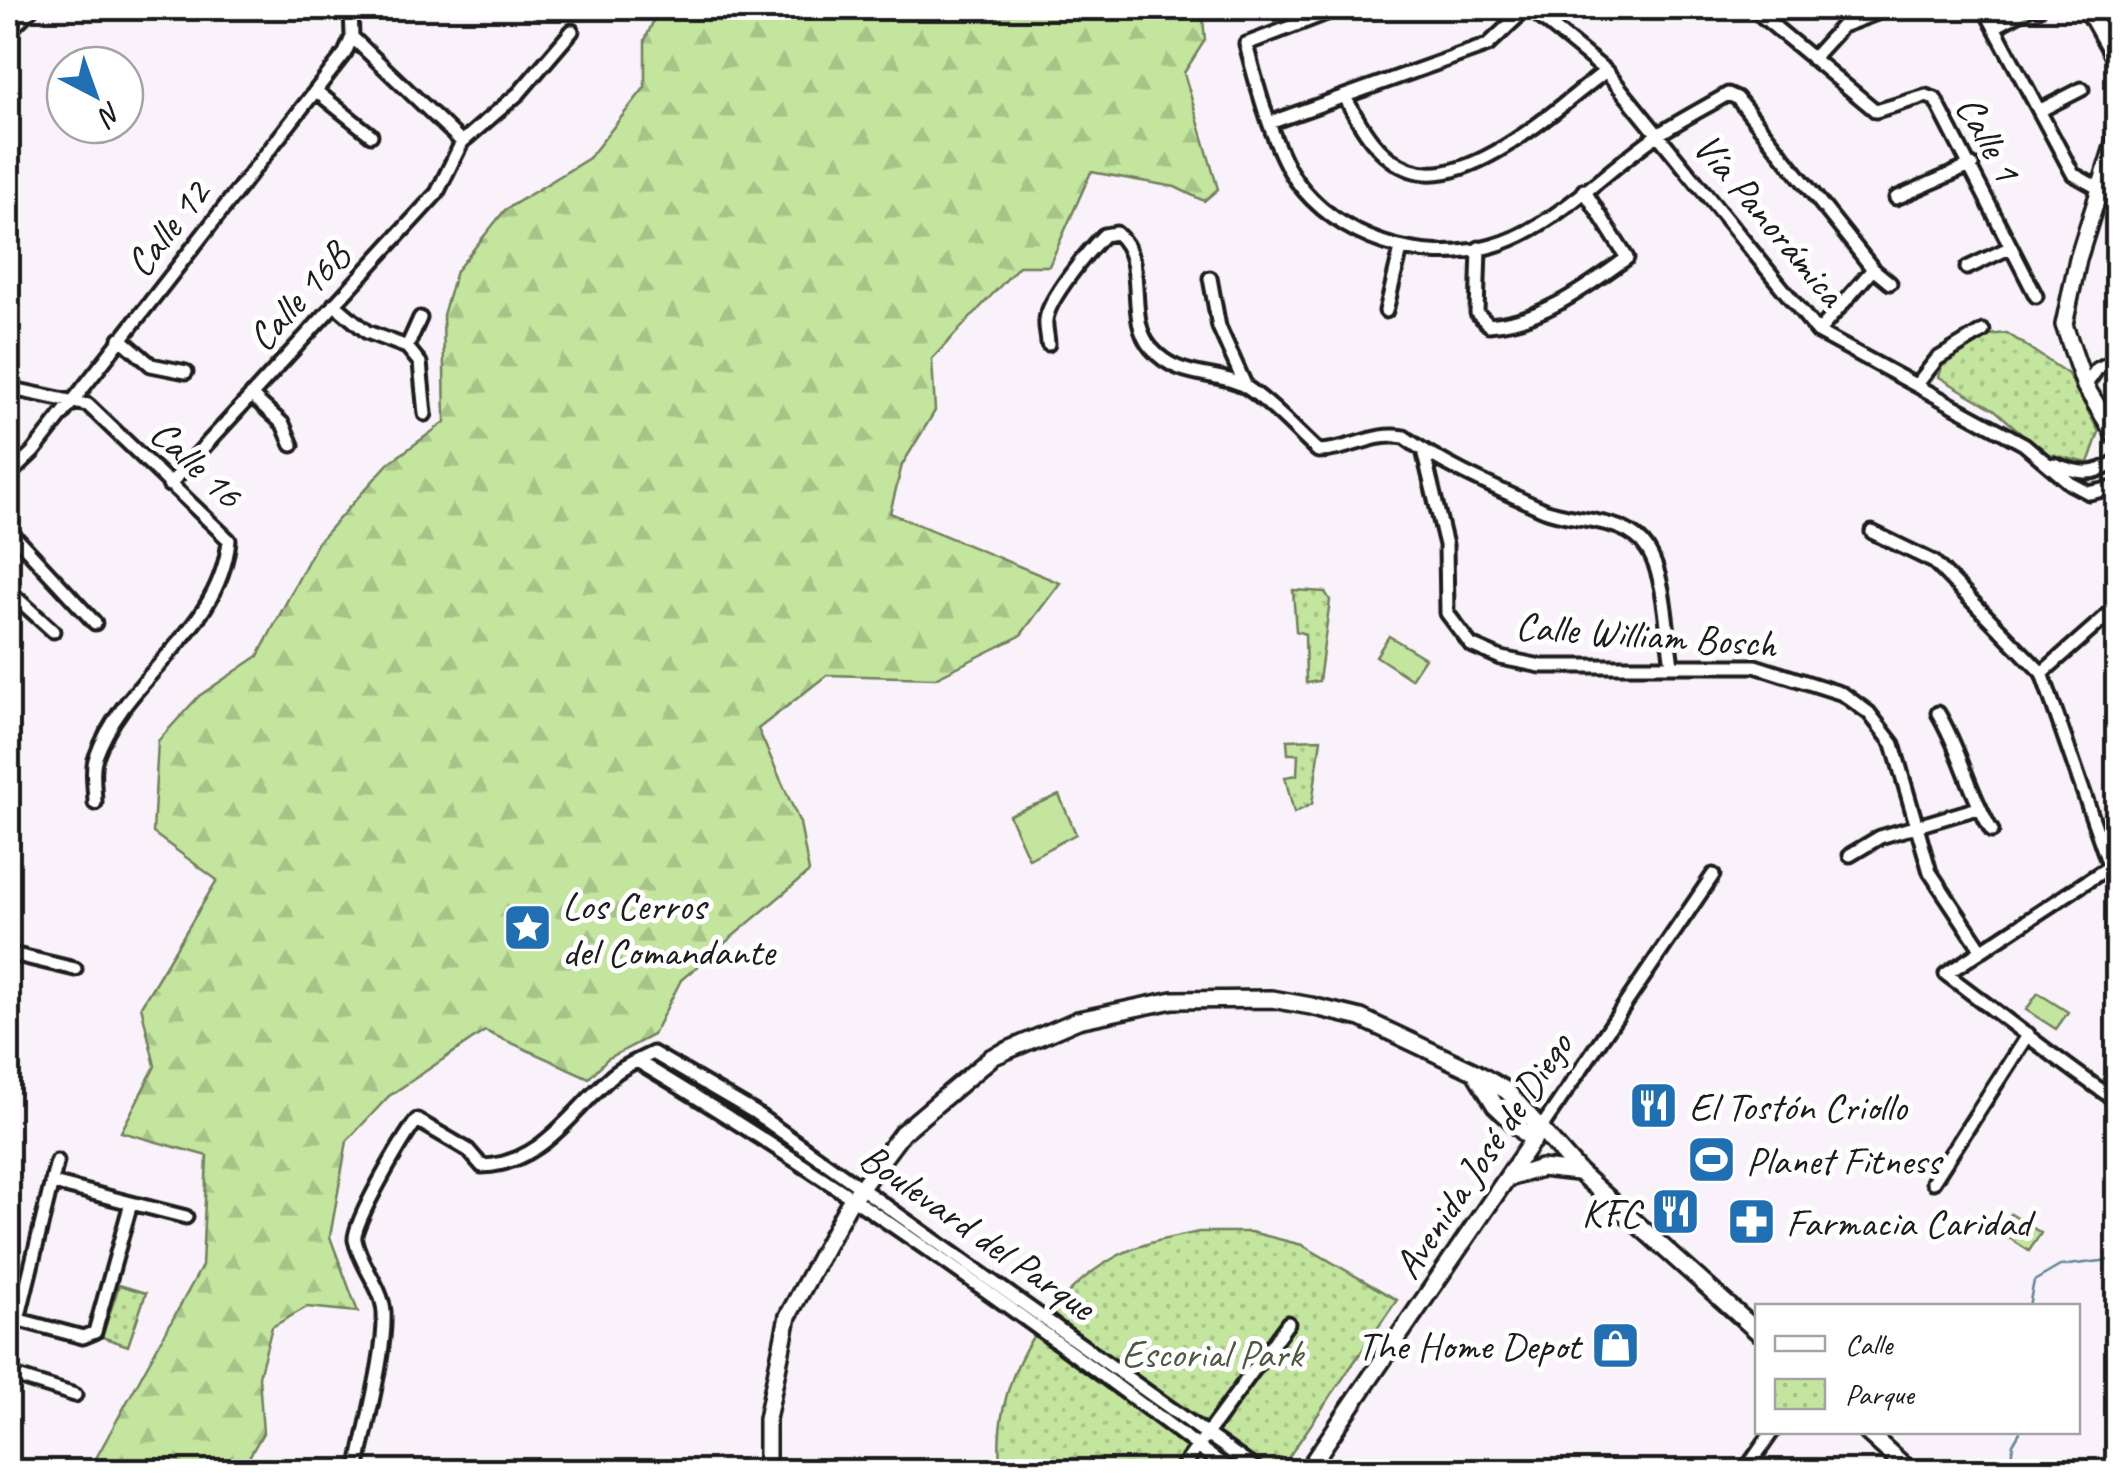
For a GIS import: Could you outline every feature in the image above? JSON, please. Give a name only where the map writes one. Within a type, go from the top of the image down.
[{"type":"street","points":[[8,30],[30,8]]},
{"type":"street","points":[[351,8],[352,37],[462,142],[520,93],[572,31]]},
{"type":"street","points":[[1340,8],[1317,12],[1246,44],[1292,176],[1314,202],[1348,228],[1401,249],[1494,246],[1536,224],[1658,136],[1728,94],[1738,98],[1872,269],[1890,283]]},
{"type":"street","points":[[1272,122],[1488,45],[1528,8]]},
{"type":"street","name":"Vía Panorámica","points":[[1528,8],[1606,71],[1818,332],[1918,383],[2046,460],[2080,474],[2098,471],[2117,460]]},
{"type":"street","name":"Calle 1","points":[[1752,8],[1876,111],[1926,96],[1934,99],[1972,165],[2009,248],[2036,296]]},
{"type":"street","points":[[1812,59],[1842,26],[1890,8]]},
{"type":"street","points":[[1984,8],[2073,174],[2098,188]]},
{"type":"street","points":[[1994,26],[2036,8]]},
{"type":"street","points":[[2087,8],[2118,63]]},
{"type":"street","name":"Calle 12","points":[[8,476],[33,452],[316,91],[352,37]]},
{"type":"street","points":[[1345,96],[1363,130],[1380,149],[1410,170],[1443,171],[1490,158],[1606,71]]},
{"type":"street","points":[[2039,111],[2082,89]]},
{"type":"street","points":[[316,91],[371,135]]},
{"type":"street","points":[[2118,131],[2098,188],[2064,325],[2085,386],[2118,440]]},
{"type":"street","name":"Calle 16B","points":[[168,485],[437,192],[462,142]]},
{"type":"street","points":[[1896,198],[1972,165]]},
{"type":"street","points":[[1479,248],[1477,313],[1488,325],[1525,317],[1568,299],[1627,258],[1584,190]]},
{"type":"street","points":[[1048,344],[1046,318],[1059,294],[1104,235],[1116,234],[1126,242],[1132,261],[1142,331],[1152,348],[1186,374],[1246,386]]},
{"type":"street","points":[[1967,268],[2009,248]]},
{"type":"street","points":[[1386,310],[1401,249]]},
{"type":"street","points":[[1818,332],[1872,269]]},
{"type":"street","points":[[1210,278],[1220,328],[1246,386],[1318,451],[1342,451],[1386,433],[1404,437],[1546,511],[1606,524],[1634,536],[1649,552],[1656,574],[1672,664]]},
{"type":"street","points":[[334,304],[366,332],[407,347],[420,363],[424,414]]},
{"type":"street","points":[[407,347],[420,318]]},
{"type":"street","points":[[1918,383],[1937,359],[1983,331]]},
{"type":"street","points":[[120,338],[151,365],[186,372]]},
{"type":"street","points":[[2085,386],[2097,369],[2118,359]]},
{"type":"street","name":"Calle 16","points":[[8,388],[72,398],[88,405],[168,485],[227,535],[230,545],[211,596],[188,637],[111,723],[94,761],[95,804]]},
{"type":"street","points":[[252,395],[282,424],[292,445]]},
{"type":"street","name":"Calle William Bosch","points":[[1423,450],[1446,545],[1447,614],[1472,645],[1501,658],[1541,666],[1755,666],[1844,694],[1870,713],[1894,744],[1930,872],[1981,949]]},
{"type":"street","name":"Vía Panorámica","points":[[2046,460],[2079,466],[2117,460]]},
{"type":"street","name":"Vía Panorámica","points":[[2046,460],[2070,483],[2093,493]]},
{"type":"street","points":[[2098,471],[2093,493],[2118,487]]},
{"type":"street","points":[[8,529],[95,623]]},
{"type":"street","points":[[1872,532],[1934,562],[2042,673],[2113,864],[2118,891]]},
{"type":"street","points":[[8,590],[53,632]]},
{"type":"street","points":[[2042,673],[2118,606]]},
{"type":"street","points":[[1938,714],[1954,740],[1978,808],[1992,831]]},
{"type":"street","points":[[1850,855],[1880,837],[1978,808]]},
{"type":"street","points":[[2113,864],[1946,974],[2028,1034],[2046,1053],[2118,1102]]},
{"type":"street","name":"Avenida José de Diego","points":[[1306,1472],[1713,875]]},
{"type":"street","points":[[8,952],[75,969]]},
{"type":"street","points":[[767,1472],[767,1419],[782,1334],[820,1252],[856,1193],[917,1118],[992,1057],[1078,1020],[1172,1000],[1230,998],[1311,1006],[1361,1018],[1475,1072],[1507,1091],[1537,1134],[1755,1329]]},
{"type":"street","points":[[1933,1182],[2028,1034]]},
{"type":"street","name":"Boulevard del Parque","points":[[637,1061],[652,1053],[754,1112],[856,1193],[1232,1472]]},
{"type":"street","points":[[357,1472],[384,1310],[354,1236],[359,1214],[380,1190],[418,1120],[468,1150],[482,1166],[505,1166],[543,1146],[615,1072],[637,1061],[856,1193]]},
{"type":"street","points":[[58,1161],[13,1318],[89,1335],[95,1332],[131,1202]]},
{"type":"street","points":[[1508,1178],[1541,1168],[1580,1173]]},
{"type":"street","points":[[53,1182],[186,1216]]},
{"type":"street","name":"Boulevard del Parque","points":[[856,1193],[1260,1472]]},
{"type":"street","points":[[1179,1472],[1288,1323]]},
{"type":"street","points":[[8,1374],[75,1395]]},
{"type":"street","points":[[1744,1472],[1771,1434]]},
{"type":"street","points":[[1869,1434],[1911,1472]]},
{"type":"green space","points":[[659,8],[1202,8],[1205,40],[1184,73],[1218,189],[1204,201],[1175,187],[1091,172],[1049,266],[1019,266],[932,359],[935,411],[902,465],[890,513],[1060,583],[1020,636],[935,678],[827,675],[758,729],[800,823],[809,872],[681,980],[653,1035],[607,1059],[589,1078],[485,1031],[389,1096],[347,1141],[330,1237],[358,1312],[307,1307],[272,1327],[259,1376],[263,1433],[241,1471],[89,1471],[202,1266],[207,1156],[121,1132],[155,1066],[141,1006],[217,880],[153,833],[158,741],[199,696],[258,656],[318,542],[388,464],[445,422],[443,315],[456,271],[505,210],[589,158],[645,87],[645,40]]},
{"type":"green space","points":[[2007,333],[2068,374],[2099,432],[2088,463],[2044,453],[1995,410],[1939,377],[1943,362],[1988,335]]},
{"type":"green space","points":[[1293,590],[1325,592],[1330,600],[1319,681],[1306,683],[1305,634],[1296,631]]},
{"type":"green space","points":[[1389,636],[1425,658],[1411,679],[1376,656]]},
{"type":"green space","points":[[1321,739],[1312,804],[1294,813],[1285,777],[1297,775],[1298,754],[1288,754],[1287,740]]},
{"type":"green space","points":[[1059,795],[1076,834],[1029,859],[1009,815]]},
{"type":"green space","points":[[2038,993],[2068,1012],[2056,1029],[2026,1010]]},
{"type":"green space","points":[[2011,1214],[2041,1233],[2029,1251],[2000,1232]]},
{"type":"green space","name":"Escorial Park","points":[[1199,1232],[1251,1232],[1302,1245],[1397,1300],[1279,1471],[1001,1472],[999,1440],[1003,1409],[1025,1349],[1043,1322],[1086,1276],[1122,1253]]},
{"type":"green space","points":[[119,1285],[146,1293],[128,1346],[102,1337]]},
{"type":"waterway","points":[[2029,1304],[2034,1281],[2060,1266],[2118,1259]]},
{"type":"waterway","points":[[2009,1472],[2013,1444],[2019,1434]]},
{"type":"place","name":"Los Cerros del Comandante","points":[[527,928]]},
{"type":"place","name":"El Tostón Criollo","points":[[1654,1106]]},
{"type":"place","name":"Planet Fitness","points":[[1711,1160]]},
{"type":"place","name":"KFC","points":[[1675,1212]]},
{"type":"place","name":"Farmacia Caridad","points":[[1751,1222]]},
{"type":"place","name":"The Home Depot","points":[[1615,1345]]}]
